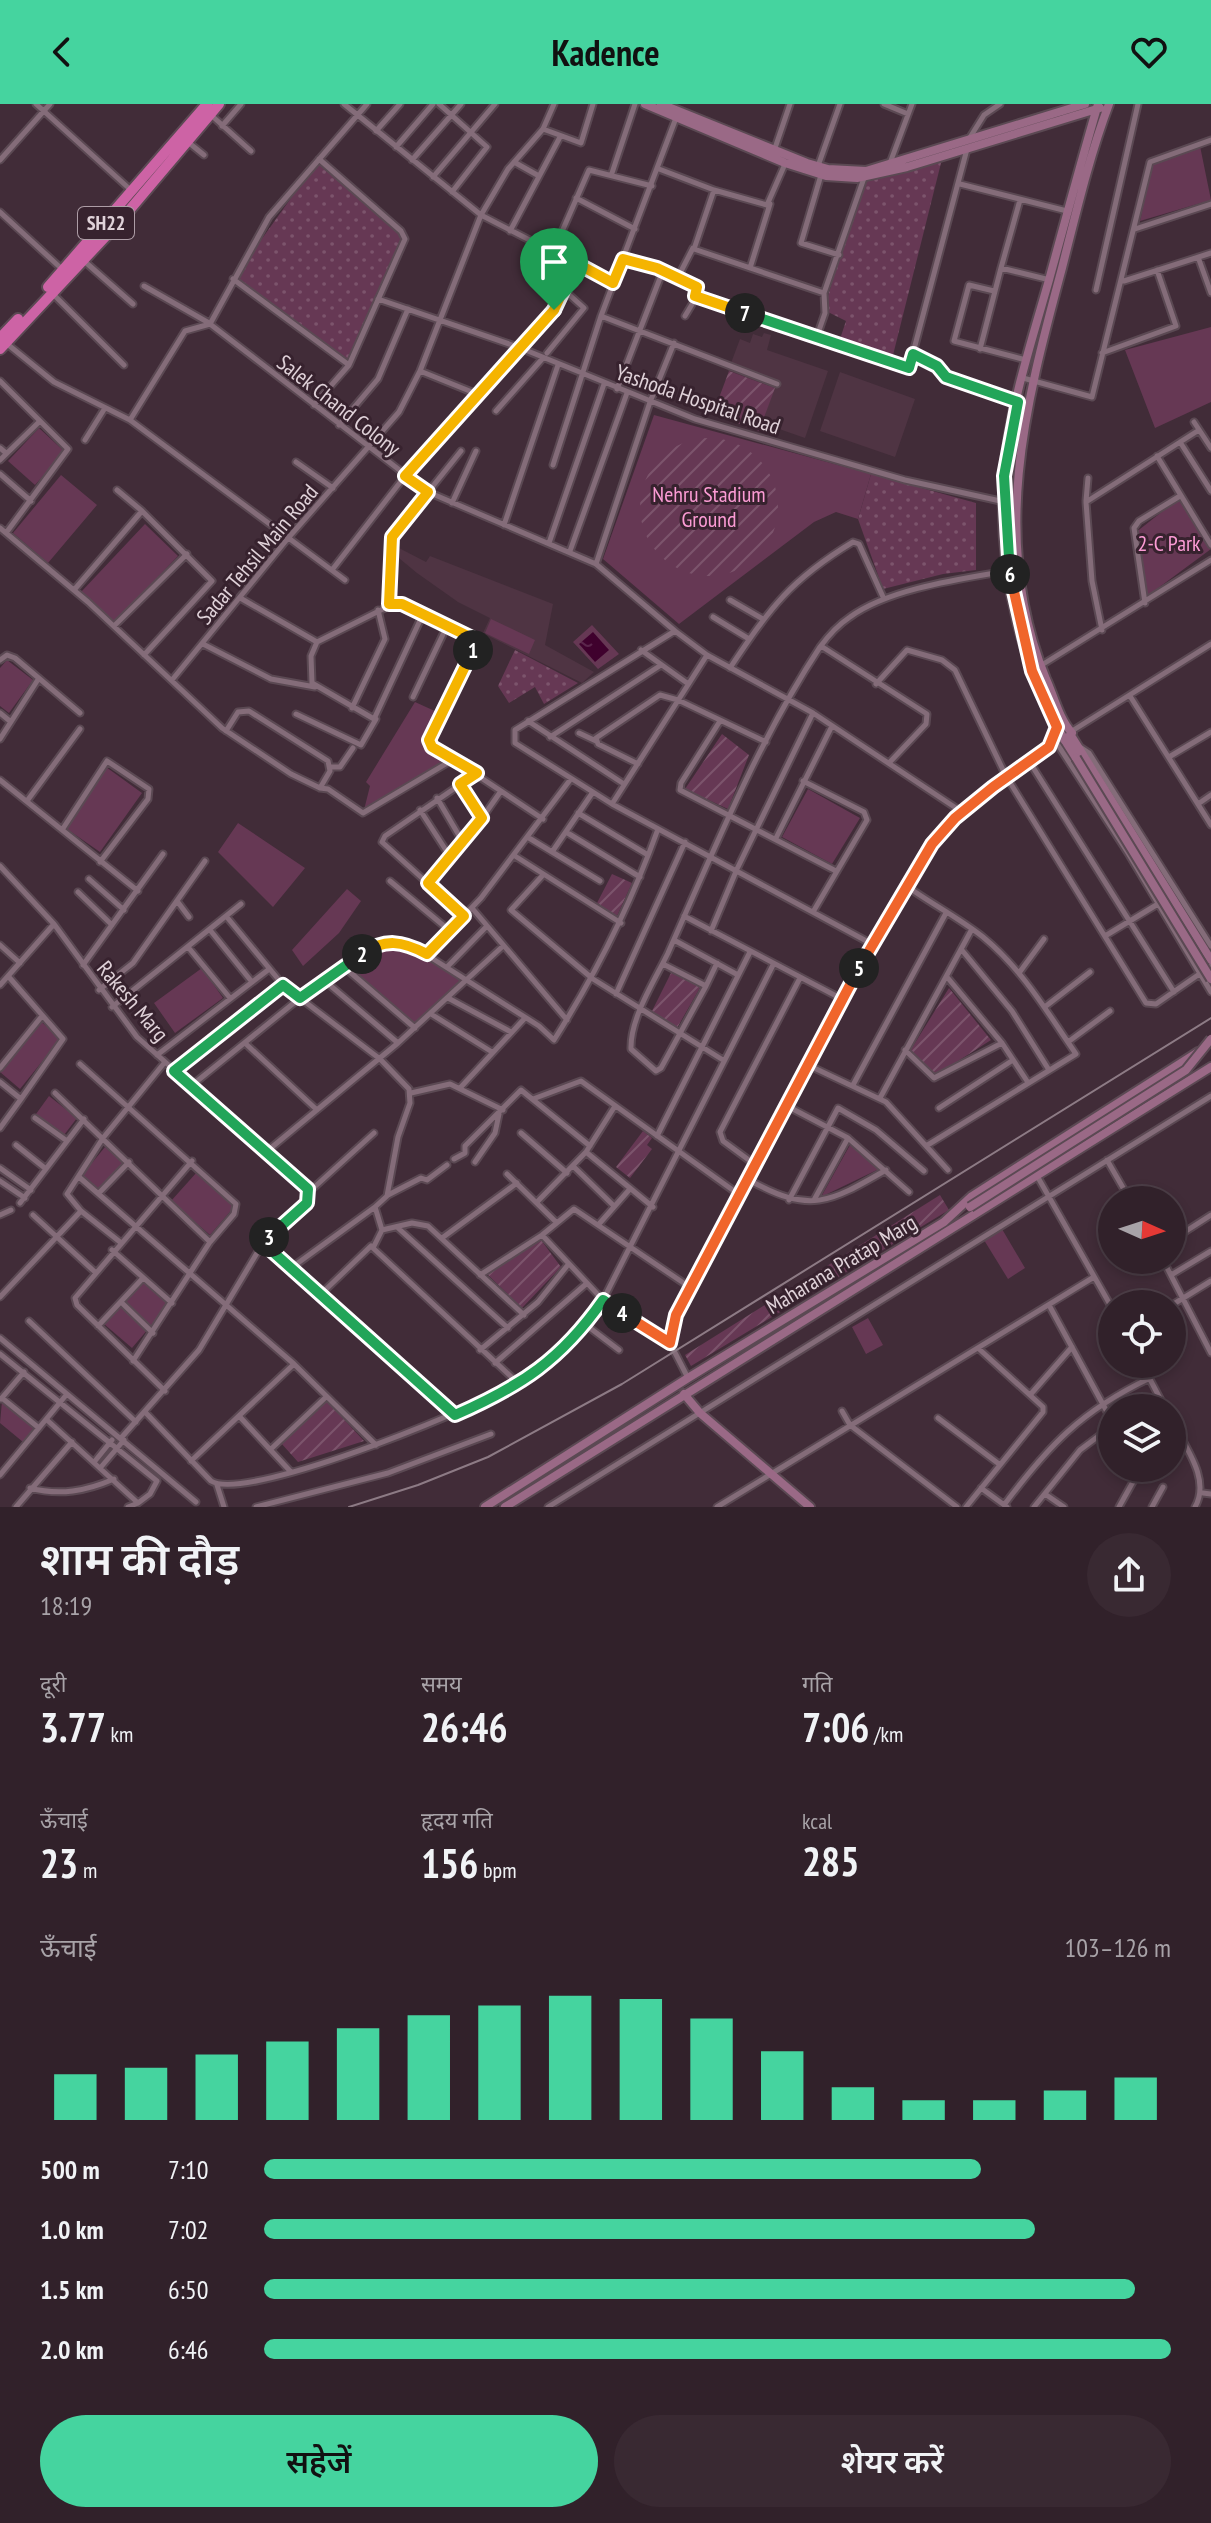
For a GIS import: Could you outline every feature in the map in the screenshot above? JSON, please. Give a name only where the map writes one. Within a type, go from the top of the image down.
[{"type":"highway","name":"SH22","points":[[2,342],[52,292],[66,272],[83,259],[208,109],[219,104]]},
{"type":"highway","name":"SH22","points":[[2,342],[187,141],[208,109]]},
{"type":"street","points":[[36,104],[135,196]]},
{"type":"street","points":[[0,160],[50,104]]},
{"type":"street","points":[[222,126],[241,104]]},
{"type":"street","points":[[344,104],[481,215],[613,283]]},
{"type":"street","points":[[130,420],[185,331],[210,324],[269,217],[367,104]]},
{"type":"street","points":[[376,131],[400,104]]},
{"type":"street","points":[[396,147],[433,104]]},
{"type":"street","points":[[439,104],[487,147],[452,192]]},
{"type":"street","points":[[412,160],[461,104]]},
{"type":"street","points":[[433,177],[495,104]]},
{"type":"street","name":"Sadar Tehsil Main Road","points":[[172,680],[242,599],[289,537],[399,412],[420,371],[481,215],[514,162],[543,129],[554,104]]},
{"type":"street","points":[[543,129],[581,143],[593,104]]},
{"type":"street","points":[[612,173],[635,104]]},
{"type":"street","points":[[645,104],[678,111],[785,163],[864,178],[1085,104]]},
{"type":"street","points":[[661,104],[820,170],[890,169]]},
{"type":"street","points":[[839,255],[801,243],[840,104]]},
{"type":"street","points":[[884,104],[908,114]]},
{"type":"street","points":[[890,169],[912,104]]},
{"type":"street","points":[[695,296],[909,368],[973,127],[1000,104]]},
{"type":"street","points":[[1096,290],[1138,104]]},
{"type":"street","points":[[774,151],[788,105]]},
{"type":"street","points":[[968,144],[1110,105],[1027,360],[1014,504],[1014,569],[1062,739]]},
{"type":"street","points":[[1097,107],[1067,211],[1054,281],[1018,402],[1004,476],[1004,504],[1032,671],[1062,739],[1211,992]]},
{"type":"street","points":[[208,109],[251,151]]},
{"type":"street","points":[[553,465],[601,316],[659,169],[678,111]]},
{"type":"street","points":[[510,231],[560,137]]},
{"type":"street","points":[[1027,380],[1090,398],[1095,390],[1153,159],[1209,140],[1211,151]]},
{"type":"street","points":[[187,141],[204,155]]},
{"type":"street","points":[[314,405],[349,365],[404,245],[404,235],[319,159]]},
{"type":"street","points":[[514,162],[539,176]]},
{"type":"street","points":[[750,268],[785,163]]},
{"type":"street","points":[[659,169],[764,205],[771,202]]},
{"type":"street","points":[[553,252],[589,170],[612,173],[652,186]]},
{"type":"street","points":[[816,339],[825,313],[824,293],[864,178]]},
{"type":"street","points":[[960,184],[1067,211]]},
{"type":"street","points":[[677,279],[693,248],[714,190]]},
{"type":"street","points":[[576,198],[635,229]]},
{"type":"street","points":[[980,349],[1020,200]]},
{"type":"street","points":[[1134,229],[1211,204]]},
{"type":"street","points":[[0,212],[66,272]]},
{"type":"street","points":[[693,248],[824,293]]},
{"type":"street","points":[[1123,281],[1211,253]]},
{"type":"street","points":[[1198,257],[1211,293]]},
{"type":"street","points":[[83,259],[133,304]]},
{"type":"street","points":[[623,259],[657,268],[697,287],[685,316]]},
{"type":"street","points":[[332,570],[405,476],[554,310],[576,263]]},
{"type":"street","points":[[1001,268],[1054,281]]},
{"type":"street","points":[[1102,353],[1176,326],[1157,270]]},
{"type":"street","points":[[617,389],[662,273]]},
{"type":"street","points":[[233,279],[349,365]]},
{"type":"street","points":[[994,291],[969,285],[954,336],[956,343],[1027,360]]},
{"type":"street","name":"Salek Chand Colony","points":[[144,286],[210,324],[428,492],[596,564],[707,655],[813,713],[962,812]]},
{"type":"street","points":[[496,411],[585,306],[564,290]]},
{"type":"street","points":[[52,292],[124,365]]},
{"type":"street","name":"Yashoda Hospital Road","points":[[378,299],[545,355],[558,365],[604,384],[730,430],[1004,504],[1014,504]]},
{"type":"street","points":[[339,425],[378,379],[408,309]]},
{"type":"street","points":[[601,316],[777,384]]},
{"type":"street","points":[[2,342],[54,382],[130,420],[345,580]]},
{"type":"street","points":[[596,564],[650,402],[674,343]]},
{"type":"street","points":[[913,354],[937,366],[946,377],[1018,402]]},
{"type":"street","points":[[504,525],[558,365]]},
{"type":"street","points":[[420,371],[477,394]]},
{"type":"street","points":[[0,381],[68,449],[31,501],[3,530],[114,626],[226,731],[291,774],[328,789],[363,813],[454,758]]},
{"type":"street","points":[[549,543],[604,384]]},
{"type":"street","points":[[570,551],[627,393]]},
{"type":"street","points":[[85,440],[105,408]]},
{"type":"street","points":[[0,460],[40,421]]},
{"type":"street","points":[[1194,422],[1211,448]]},
{"type":"street","points":[[1086,502],[1199,430]]},
{"type":"street","points":[[1180,442],[1211,491]]},
{"type":"street","points":[[0,448],[6,453]]},
{"type":"street","points":[[389,604],[392,537],[461,451]]},
{"type":"street","points":[[452,503],[476,451]]},
{"type":"street","points":[[1157,456],[1211,545]]},
{"type":"street","points":[[296,462],[333,488]]},
{"type":"street","points":[[0,474],[31,501]]},
{"type":"street","points":[[1088,478],[1086,502],[1092,581],[1102,630]]},
{"type":"street","points":[[117,490],[212,581],[144,655]]},
{"type":"street","points":[[1145,603],[1134,528],[1139,521],[1180,496]]},
{"type":"street","points":[[74,590],[142,511]]},
{"type":"street","points":[[730,668],[763,619],[796,580],[856,541],[884,599]]},
{"type":"street","points":[[114,626],[187,554]]},
{"type":"street","points":[[1032,671],[1211,560]]},
{"type":"street","points":[[717,963],[661,1068],[654,1071],[631,1049],[641,1012],[766,742],[821,646],[852,615],[884,599],[1014,569]]},
{"type":"street","points":[[242,599],[317,642]]},
{"type":"street","points":[[730,600],[763,619]]},
{"type":"street","points":[[316,688],[310,668],[317,642],[389,604],[402,604],[472,638],[475,644],[430,735],[432,747],[454,758],[543,819]]},
{"type":"street","points":[[352,708],[385,639],[378,610]]},
{"type":"street","points":[[296,714],[361,745],[377,717],[423,614]]},
{"type":"street","points":[[713,617],[749,639]]},
{"type":"street","points":[[413,697],[447,626]]},
{"type":"street","points":[[675,631],[528,721],[512,733],[515,743],[612,804],[872,944]]},
{"type":"street","points":[[203,644],[271,679],[316,688],[370,719],[377,717]]},
{"type":"street","points":[[670,1343],[671,1327],[789,1107],[842,999],[905,885],[932,844],[962,812],[1006,776],[1211,644]]},
{"type":"street","points":[[821,646],[928,716],[926,724],[889,764]]},
{"type":"street","points":[[641,650],[687,683]]},
{"type":"street","points":[[876,684],[907,650],[950,664],[1006,776],[1146,1003],[1156,1004],[1211,963],[1079,753],[1062,739],[1057,727]]},
{"type":"street","points":[[0,660],[10,655],[80,713]]},
{"type":"street","points":[[612,804],[707,655]]},
{"type":"street","points":[[550,737],[661,665]]},
{"type":"street","points":[[0,739],[39,678]]},
{"type":"street","points":[[596,741],[598,734],[663,695],[766,742]]},
{"type":"street","points":[[1130,696],[1211,825]]},
{"type":"street","points":[[226,731],[238,712],[246,709],[328,761],[331,767]]},
{"type":"street","points":[[0,713],[11,722]]},
{"type":"street","points":[[711,931],[737,869],[813,713]]},
{"type":"street","points":[[528,721],[625,784]]},
{"type":"street","points":[[720,721],[681,783],[680,790],[836,871]]},
{"type":"street","points":[[776,838],[832,726]]},
{"type":"street","points":[[27,801],[80,729]]},
{"type":"street","points":[[1169,757],[1211,732]]},
{"type":"street","points":[[579,733],[638,764]]},
{"type":"street","points":[[331,767],[340,767],[353,748]]},
{"type":"street","points":[[1079,753],[1087,750],[1211,946]]},
{"type":"street","points":[[1079,753],[1211,979]]},
{"type":"street","points":[[62,830],[107,761],[149,789],[148,799],[100,862]]},
{"type":"street","points":[[1029,761],[1174,992]]},
{"type":"street","points":[[320,788],[331,767]]},
{"type":"street","points":[[464,916],[382,842],[385,836],[420,810],[477,773]]},
{"type":"street","points":[[0,780],[138,891]]},
{"type":"street","points":[[427,954],[472,908],[515,856],[570,780]]},
{"type":"street","points":[[803,781],[867,815],[866,823],[813,912]]},
{"type":"street","points":[[460,784],[482,818]]},
{"type":"street","points":[[428,883],[464,844],[501,791]]},
{"type":"street","points":[[552,852],[593,792]]},
{"type":"street","points":[[1198,804],[1211,795]]},
{"type":"street","points":[[437,798],[464,844]]},
{"type":"street","points":[[420,810],[451,858]]},
{"type":"street","points":[[578,813],[648,855]]},
{"type":"street","points":[[191,1086],[300,998],[382,942],[401,943],[427,954],[554,1040],[593,979],[621,923],[658,829]]},
{"type":"street","points":[[566,832],[640,877]]},
{"type":"street","points":[[529,838],[600,881]]},
{"type":"street","points":[[616,995],[685,842]]},
{"type":"street","points":[[83,965],[163,854]]},
{"type":"street","points":[[515,856],[621,923]]},
{"type":"street","points":[[99,990],[133,963],[205,861]]},
{"type":"street","name":"Rakesh Marg","points":[[0,866],[54,924],[112,1007],[157,1055],[309,1192]]},
{"type":"street","points":[[543,875],[511,910],[593,979],[641,1012],[723,1060]]},
{"type":"street","points":[[89,879],[124,910]]},
{"type":"street","points":[[390,881],[450,931]]},
{"type":"street","points":[[905,885],[972,929],[1019,973],[1046,1006],[1076,1054],[1027,1081],[926,1146]]},
{"type":"street","points":[[78,892],[112,925]]},
{"type":"street","points":[[177,901],[189,917]]},
{"type":"street","points":[[112,1007],[241,904]]},
{"type":"street","points":[[1105,936],[1158,904]]},
{"type":"street","points":[[472,908],[567,1020]]},
{"type":"street","points":[[853,1085],[946,913]]},
{"type":"street","points":[[226,916],[283,985],[380,1059],[411,1094]]},
{"type":"street","points":[[684,916],[842,999]]},
{"type":"street","points":[[0,985],[54,924]]},
{"type":"street","points":[[447,967],[487,926]]},
{"type":"street","points":[[880,1098],[972,929]]},
{"type":"street","points":[[210,930],[252,982]]},
{"type":"street","points":[[1019,973],[1044,939]]},
{"type":"street","points":[[674,940],[738,975]]},
{"type":"street","points":[[0,945],[20,963]]},
{"type":"street","points":[[266,1152],[380,1059],[503,946]]},
{"type":"street","points":[[188,947],[230,998]]},
{"type":"street","points":[[961,949],[1012,1011],[1049,1070]]},
{"type":"street","points":[[657,1136],[750,952]]},
{"type":"street","points":[[663,964],[706,986]]},
{"type":"street","points":[[217,1485],[291,1472],[376,1445],[455,1415],[519,1384],[547,1366],[586,1325],[633,1248],[723,1060],[773,965]]},
{"type":"street","points":[[344,967],[415,1028]]},
{"type":"street","points":[[157,1055],[268,970]]},
{"type":"street","points":[[1046,1006],[1090,972]]},
{"type":"street","points":[[1,1124],[63,1039],[8,976]]},
{"type":"street","points":[[947,977],[1002,1043],[1027,1081]]},
{"type":"street","points":[[757,1166],[723,1141],[720,1132],[800,978]]},
{"type":"street","points":[[325,981],[398,1043]]},
{"type":"street","points":[[174,1071],[283,985]]},
{"type":"street","points":[[448,998],[511,1032]]},
{"type":"street","points":[[1068,1042],[1110,1011]]},
{"type":"street","points":[[431,1014],[492,1052]]},
{"type":"street","points":[[0,1068],[42,1016]]},
{"type":"street","points":[[460,1088],[525,1018]]},
{"type":"street","points":[[953,1215],[1186,1070],[1211,1042]]},
{"type":"street","name":"Maharana Pratap Marg","points":[[505,1507],[770,1342],[953,1215],[972,1196],[1211,1042]]},
{"type":"street","points":[[905,1050],[934,1078],[1002,1043]]},
{"type":"street","points":[[246,1044],[317,1110]]},
{"type":"street","points":[[1190,1057],[1201,1073]]},
{"type":"street","points":[[939,1108],[1013,1060]]},
{"type":"street","points":[[120,1242],[67,1196],[103,1138],[165,1062]]},
{"type":"street","points":[[80,1064],[192,1161],[236,1204],[234,1214],[210,1242],[133,1361]]},
{"type":"street","points":[[810,1066],[880,1098],[948,1170]]},
{"type":"street","name":"Maharana Pratap Marg","points":[[485,1507],[765,1331],[846,1288],[1211,1067]]},
{"type":"street","points":[[533,1099],[581,1081],[741,1196]]},
{"type":"street","points":[[0,1082],[21,1099]]},
{"type":"street","points":[[411,1094],[445,1084],[460,1088],[501,1112]]},
{"type":"street","points":[[454,1159],[465,1153],[465,1146],[520,1090],[588,1149],[629,1190],[653,1207]]},
{"type":"street","points":[[55,1093],[210,1242]]},
{"type":"street","points":[[387,1196],[411,1094]]},
{"type":"street","points":[[548,1507],[1211,1096]]},
{"type":"street","points":[[538,1201],[588,1149],[615,1106]]},
{"type":"street","points":[[789,1107],[848,1138],[909,1192]]},
{"type":"street","points":[[789,1200],[836,1110],[845,1109],[876,1130],[924,1171]]},
{"type":"street","points":[[475,1162],[495,1133],[501,1112]]},
{"type":"street","points":[[35,1118],[67,1141]]},
{"type":"street","points":[[0,1181],[22,1201],[84,1119]]},
{"type":"street","points":[[95,1461],[166,1391],[199,1350],[263,1243],[307,1203],[309,1192],[374,1133]]},
{"type":"street","points":[[521,1133],[567,1173]]},
{"type":"street","points":[[814,1201],[848,1138]]},
{"type":"street","points":[[16,1145],[46,1169]]},
{"type":"street","points":[[1107,1160],[1122,1186]]},
{"type":"street","points":[[166,1391],[77,1305],[75,1298],[112,1250],[192,1161]]},
{"type":"street","points":[[99,1194],[129,1162]]},
{"type":"street","points":[[291,1268],[387,1196],[421,1178],[427,1180],[447,1165]]},
{"type":"street","points":[[573,1166],[614,1206]]},
{"type":"street","points":[[0,1168],[31,1190]]},
{"type":"street","points":[[749,1180],[789,1200],[814,1201],[848,1192],[886,1170]]},
{"type":"street","points":[[507,1174],[538,1201],[556,1222]]},
{"type":"street","points":[[1036,1174],[1102,1290]]},
{"type":"street","points":[[79,1177],[294,1364],[376,1445]]},
{"type":"street","points":[[442,1238],[517,1183]]},
{"type":"street","points":[[599,1224],[629,1190]]},
{"type":"street","points":[[375,1207],[382,1230]]},
{"type":"street","points":[[480,1275],[542,1235],[574,1209],[691,1288]]},
{"type":"street","points":[[0,1215],[11,1210]]},
{"type":"street","points":[[0,1297],[81,1211]]},
{"type":"street","points":[[33,1215],[95,1272]]},
{"type":"street","points":[[1186,1231],[1211,1215]]},
{"type":"street","points":[[320,1295],[372,1245],[382,1230],[422,1223],[524,1315]]},
{"type":"street","points":[[397,1226],[508,1328]]},
{"type":"street","points":[[542,1235],[567,1266],[603,1300],[670,1343],[688,1378]]},
{"type":"street","points":[[263,1243],[455,1415]]},
{"type":"street","points":[[372,1245],[519,1384]]},
{"type":"street","points":[[112,1250],[172,1303]]},
{"type":"street","points":[[1179,1290],[1171,1275],[1211,1251]]},
{"type":"street","points":[[480,1350],[524,1315],[567,1266]]},
{"type":"street","points":[[717,1507],[1094,1277]]},
{"type":"street","points":[[98,1326],[143,1278]]},
{"type":"street","points":[[1186,1296],[1211,1281]]},
{"type":"street","points":[[495,1363],[586,1284]]},
{"type":"street","points":[[121,1302],[153,1333]]},
{"type":"street","points":[[1186,1304],[1211,1353]]},
{"type":"street","points":[[1049,1305],[1098,1394]]},
{"type":"street","points":[[29,1321],[136,1422]]},
{"type":"street","points":[[586,1325],[619,1350]]},
{"type":"street","points":[[765,1331],[770,1342]]},
{"type":"street","points":[[0,1338],[196,1502]]},
{"type":"street","points":[[1030,1395],[1072,1347]]},
{"type":"street","points":[[966,1507],[999,1464],[1042,1418],[1043,1407],[978,1348]]},
{"type":"street","points":[[0,1354],[112,1441],[157,1481],[150,1494],[128,1507]]},
{"type":"street","points":[[191,1461],[294,1364]]},
{"type":"street","points":[[24,1372],[1,1399],[39,1428]]},
{"type":"street","points":[[1117,1394],[1150,1378],[1158,1394]]},
{"type":"street","points":[[0,1475],[3,1466],[67,1394]]},
{"type":"street","points":[[684,1394],[700,1413],[810,1507]]},
{"type":"street","points":[[271,1449],[326,1397]]},
{"type":"street","points":[[981,1488],[1005,1506],[1071,1425],[1098,1404]]},
{"type":"street","points":[[842,1411],[850,1425],[957,1507]]},
{"type":"street","points":[[145,1412],[217,1485],[224,1507]]},
{"type":"street","points":[[240,1417],[291,1472]]},
{"type":"street","points":[[938,1418],[999,1464]]},
{"type":"street","points":[[47,1420],[138,1503]]},
{"type":"street","points":[[606,1430],[613,1440]]},
{"type":"street","points":[[256,1507],[388,1473],[491,1434]]},
{"type":"street","points":[[1034,1507],[1080,1450],[1098,1435]]},
{"type":"street","points":[[101,1467],[118,1447],[120,1438]]},
{"type":"street","points":[[16,1507],[72,1442]]},
{"type":"street","points":[[1186,1449],[1201,1478],[1203,1493],[1195,1507]]},
{"type":"street","points":[[30,1488],[63,1493],[87,1489],[114,1479]]},
{"type":"street","points":[[1119,1507],[1133,1482]]},
{"type":"street","points":[[1152,1507],[1163,1487]]},
{"type":"street","points":[[1203,1493],[1211,1494]]},
{"type":"street","points":[[1045,1494],[1064,1507]]},
{"type":"shaded area","points":[[764,333],[771,335],[767,350],[828,371],[805,438],[762,423],[774,388],[728,371],[740,339],[750,343],[753,334],[762,337]]},
{"type":"shaded area","points":[[840,372],[915,399],[895,457],[820,431]]},
{"type":"shaded area","points":[[397,547],[426,562],[430,556],[553,604],[545,645],[594,672],[582,683],[483,633],[490,618],[458,602],[417,573],[394,554]]},
{"type":"green space","points":[[1200,146],[1211,200],[1140,221],[1153,161]]},
{"type":"green space","points":[[319,159],[404,235],[349,365],[233,279]]},
{"type":"green space","points":[[942,159],[892,359],[839,342],[846,321],[828,312],[825,306],[862,181]]},
{"type":"green space","points":[[1211,327],[1211,402],[1155,428],[1125,350]]},
{"type":"green space","points":[[729,371],[775,388],[759,431],[713,414]]},
{"type":"green space","points":[[654,415],[871,474],[858,519],[836,512],[814,522],[679,624],[603,559]]},
{"type":"green space","points":[[39,428],[65,452],[35,485],[8,461]]},
{"type":"green space","name":"Nehru Stadium Ground","points":[[709,438],[735,444],[758,458],[772,481],[778,507],[772,533],[758,556],[735,570],[709,576],[683,570],[660,556],[646,533],[640,507],[646,481],[660,458],[683,444]]},
{"type":"green space","points":[[871,474],[976,503],[976,570],[943,574],[883,589],[858,519]]},
{"type":"green space","points":[[61,475],[97,505],[48,563],[13,533]]},
{"type":"green space","name":"2-C Park","points":[[1178,499],[1211,549],[1146,597],[1135,533]]},
{"type":"green space","points":[[145,524],[178,556],[114,623],[81,592]]},
{"type":"green space","points":[[491,619],[535,640],[529,654],[485,633]]},
{"type":"green space","points":[[592,625],[619,654],[598,669],[573,642]]},
{"type":"green space","points":[[515,650],[578,683],[544,704],[535,687],[509,703],[498,686]]},
{"type":"green space","points":[[7,660],[33,680],[9,713],[0,706],[0,668]]},
{"type":"green space","points":[[415,702],[437,712],[424,747],[449,759],[364,810],[370,786],[366,782]]},
{"type":"green space","points":[[722,734],[749,755],[728,809],[685,789]]},
{"type":"green space","points":[[106,767],[142,793],[100,852],[64,827]]},
{"type":"green space","points":[[808,789],[860,818],[832,864],[782,837]]},
{"type":"green space","points":[[238,823],[305,868],[273,907],[218,852]]},
{"type":"green space","points":[[612,874],[632,883],[617,916],[597,903]]},
{"type":"green space","points":[[347,889],[361,901],[339,933],[303,966],[292,950]]},
{"type":"green space","points":[[387,944],[426,956],[463,981],[411,1026],[344,972]]},
{"type":"green space","points":[[202,968],[223,998],[175,1033],[154,1003]]},
{"type":"green space","points":[[671,973],[701,986],[677,1028],[650,1015]]},
{"type":"green space","points":[[949,988],[991,1040],[936,1075],[910,1051]]},
{"type":"green space","points":[[40,1021],[61,1038],[20,1089],[0,1072]]},
{"type":"green space","points":[[49,1096],[77,1118],[64,1135],[36,1114]]},
{"type":"green space","points":[[643,1131],[652,1138],[647,1145],[652,1149],[630,1178],[616,1167]]},
{"type":"green space","points":[[850,1145],[879,1169],[821,1197]]},
{"type":"green space","points":[[105,1147],[123,1163],[100,1190],[82,1175]]},
{"type":"green space","points":[[197,1172],[235,1206],[210,1235],[171,1201]]},
{"type":"green space","points":[[940,1195],[949,1210],[691,1366],[685,1355]]},
{"type":"green space","points":[[1002,1229],[1025,1268],[1008,1279],[984,1240]]},
{"type":"green space","points":[[541,1240],[561,1267],[522,1308],[487,1274]]},
{"type":"green space","points":[[142,1278],[171,1302],[132,1348],[104,1324]]},
{"type":"green space","points":[[868,1318],[883,1345],[866,1354],[852,1327]]},
{"type":"green space","points":[[326,1400],[364,1441],[298,1462],[281,1443]]},
{"type":"green space","points":[[2,1401],[34,1428],[23,1442],[0,1423]]},
{"type":"water","points":[[593,632],[609,650],[595,662],[579,644]]},
{"type":"railway","points":[[349,1507],[418,1485],[488,1457],[622,1384],[1211,1018]]},
{"type":"route","points":[[623,259],[657,268],[697,287],[695,296],[909,368],[913,354],[937,366],[946,377],[1018,402],[1004,476],[1009,570],[1014,603],[1032,671],[1057,727],[1049,747],[1006,776],[946,827],[911,875],[842,999],[789,1107],[676,1315],[670,1343],[603,1300],[586,1325],[547,1366],[498,1395],[455,1415],[263,1243],[307,1203],[310,1195],[308,1189],[174,1071],[283,985],[300,998],[382,942],[401,943],[427,954],[464,916],[428,883],[464,844],[482,818],[460,784],[477,773],[432,747],[429,740],[475,641],[402,604],[389,604],[391,542],[394,533],[428,492],[405,476],[554,310],[576,263],[613,283],[623,259]]}]
